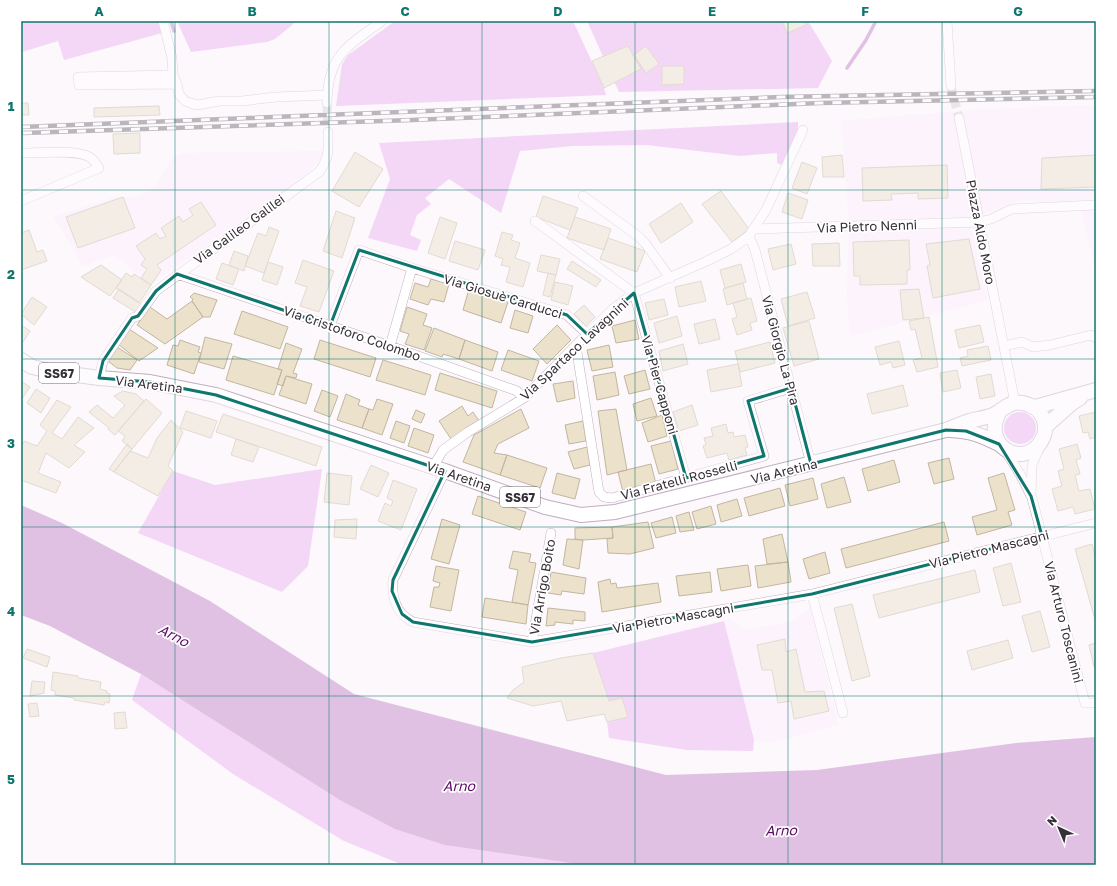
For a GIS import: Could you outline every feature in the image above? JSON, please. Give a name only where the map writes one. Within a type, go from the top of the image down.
[{"type":"main road","name":"Via Aretina","points":[[21,360],[32,367],[55,372],[99,378],[150,382],[216,395],[439,469],[545,507],[581,515],[616,512],[946,430],[991,416],[1015,403],[1027,404],[1035,407],[1094,390]]},
{"type":"main road","name":"Via Aretina","points":[[946,430],[966,431],[981,435],[1017,454],[1026,453],[1038,446],[1044,433],[1072,403],[1094,390]]},
{"type":"main road","points":[[1035,407],[1041,414],[1044,433]]},
{"type":"main road","points":[[1000,411],[996,419],[994,429],[995,436],[1002,446]]},
{"type":"street","points":[[163,21],[172,58],[173,74],[179,94],[185,101],[196,105],[220,101],[242,101],[276,97],[327,99],[328,85],[334,63],[341,52],[382,21]]},
{"type":"street","points":[[947,21],[951,86]]},
{"type":"street","points":[[173,74],[78,77],[79,85],[177,84]]},
{"type":"street","name":"Piazza Aldo Moro","points":[[959,118],[1015,403]]},
{"type":"street","name":"Via Spartaco Lavagnini","points":[[439,469],[443,450],[468,432],[524,398],[614,308],[634,293],[670,278],[731,249],[751,233],[770,203],[803,130]]},
{"type":"street","name":"Via Galileo Galilei","points":[[99,378],[102,361],[132,318],[138,316],[156,291],[177,274],[319,172],[326,162],[328,132]]},
{"type":"street","points":[[21,153],[65,153],[85,155],[92,159],[99,168],[21,201]]},
{"type":"street","points":[[583,196],[638,236],[645,243],[670,278]]},
{"type":"street","name":"Via Pietro Nenni","points":[[751,233],[980,222],[991,219],[1012,208],[1096,205]]},
{"type":"street","points":[[535,221],[634,293]]},
{"type":"street","name":"Via Giorgio La Pira","points":[[751,233],[811,464]]},
{"type":"street","name":"Via Giosuè Carducci","points":[[330,326],[359,250],[412,268],[567,315],[587,334]]},
{"type":"street","points":[[390,346],[412,268]]},
{"type":"street","name":"Via Cristoforo Colombo","points":[[177,274],[518,391],[524,398]]},
{"type":"street","name":"Via Pier Capponi","points":[[634,293],[686,478]]},
{"type":"street","points":[[1004,346],[1022,342],[1033,347],[1050,345],[1091,335],[1096,338]]},
{"type":"street","name":"Via Fratelli Rosselli","points":[[576,346],[598,492],[604,497],[612,498],[764,456],[748,401],[791,388]]},
{"type":"street","name":"Via Arturo Toscanini","points":[[1031,496],[1032,465],[1044,433]]},
{"type":"street","name":"Via Arturo Toscanini","points":[[1002,446],[1020,474],[1031,496],[1085,703],[1096,703]]},
{"type":"street","name":"Via Pietro Mascagni","points":[[439,469],[393,580],[392,591],[402,614],[413,622],[532,642],[812,594],[1096,523]]},
{"type":"street","name":"Via Arrigo Boito","points":[[532,642],[551,532]]},
{"type":"street","points":[[812,594],[843,713]]},
{"type":"highlighted area","points":[[359,250],[567,315],[587,334],[634,293],[686,478],[764,456],[748,401],[791,388],[811,464],[946,430],[966,431],[999,444],[1031,496],[1042,536],[812,594],[532,642],[413,622],[402,614],[392,591],[393,580],[445,471],[216,395],[150,382],[99,378],[103,361],[132,318],[138,316],[156,291],[177,274],[330,326]]},
{"type":"shaded area","points":[[21,21],[159,21],[162,33],[64,60],[58,41],[22,52]]},
{"type":"shaded area","points":[[177,21],[297,21],[275,39],[267,42],[191,52]]},
{"type":"shaded area","points":[[395,21],[573,21],[606,95],[336,106],[342,64],[348,55]]},
{"type":"shaded area","points":[[587,21],[808,21],[832,61],[818,88],[619,92]]},
{"type":"shaded area","points":[[1096,105],[1096,273],[1079,202],[1018,201],[969,219],[988,300],[850,336],[847,298],[849,221],[841,121],[973,110]]},
{"type":"shaded area","points":[[798,122],[798,130],[782,165],[777,163],[777,153],[740,156],[647,145],[573,146],[520,151],[501,213],[449,179],[425,198],[431,204],[417,215],[410,235],[421,240],[417,251],[368,238],[390,179],[379,143]]},
{"type":"shaded area","points":[[323,151],[323,155],[301,182],[159,278],[151,285],[114,255],[83,266],[54,217],[115,197],[136,197],[154,189],[171,159],[183,153]]},
{"type":"shaded area","points":[[1017,412],[1023,412],[1032,416],[1036,428],[1032,440],[1023,444],[1017,444],[1008,440],[1004,431],[1004,425],[1008,416]]},
{"type":"shaded area","points":[[322,469],[308,566],[282,592],[138,533],[173,471],[215,485]]},
{"type":"shaded area","points":[[810,607],[838,725],[767,743],[754,740],[724,621],[730,619],[747,631],[794,621]]},
{"type":"shaded area","points":[[724,621],[754,740],[753,751],[687,750],[609,738],[607,722],[628,717],[622,698],[609,701],[593,653]]},
{"type":"shaded area","points":[[141,674],[205,714],[558,861],[580,865],[403,865],[344,841],[233,774],[132,700]]},
{"type":"water","name":"Arno","points":[[21,505],[62,523],[210,601],[354,694],[666,775],[817,770],[1016,743],[1096,737],[1096,865],[580,865],[445,845],[395,829],[340,800],[141,674],[50,626],[21,615]]},
{"type":"building","points":[[782,21],[804,21],[806,25],[787,33]]},
{"type":"building","points":[[628,46],[641,69],[604,88],[592,61]]},
{"type":"building","points":[[646,46],[659,64],[646,73],[634,55]]},
{"type":"building","points":[[662,66],[684,66],[684,84],[662,85]]},
{"type":"building","points":[[21,103],[28,103],[29,115],[21,115]]},
{"type":"building","points":[[159,106],[160,115],[94,117],[94,108]]},
{"type":"building","points":[[140,133],[140,153],[114,154],[113,134]]},
{"type":"building","points":[[355,152],[383,169],[359,207],[332,191]]},
{"type":"building","points":[[842,155],[844,177],[823,177],[822,157]]},
{"type":"building","points":[[1096,155],[1096,187],[1041,189],[1042,158]]},
{"type":"building","points":[[802,162],[817,168],[807,194],[792,188]]},
{"type":"building","points":[[947,165],[948,198],[918,199],[918,193],[891,194],[892,200],[863,201],[862,168]]},
{"type":"building","points":[[721,191],[749,229],[732,242],[702,204]]},
{"type":"building","points":[[788,193],[808,200],[802,219],[782,212]]},
{"type":"building","points":[[543,196],[578,208],[570,230],[536,217]]},
{"type":"building","points":[[123,197],[135,228],[78,248],[66,217]]},
{"type":"building","points":[[201,202],[216,225],[157,265],[161,270],[151,285],[141,278],[147,269],[141,265],[145,259],[136,246],[156,233],[160,239],[166,236],[161,228],[179,216],[183,222],[193,215],[189,209]]},
{"type":"building","points":[[681,203],[693,222],[661,243],[649,224]]},
{"type":"building","points":[[336,211],[355,218],[342,258],[323,251]]},
{"type":"building","points":[[440,217],[457,223],[445,259],[428,253]]},
{"type":"building","points":[[575,217],[611,229],[604,250],[567,238]]},
{"type":"building","points":[[269,227],[279,231],[264,273],[245,266],[258,233],[266,236]]},
{"type":"building","points":[[29,230],[37,252],[43,250],[47,261],[21,270],[21,233]]},
{"type":"building","points":[[502,232],[513,235],[511,240],[520,243],[515,258],[530,263],[523,287],[506,282],[510,267],[501,265],[503,259],[495,256]]},
{"type":"building","points":[[608,238],[645,251],[637,272],[600,259]]},
{"type":"building","points":[[969,239],[980,289],[933,298],[927,266],[930,265],[926,244]]},
{"type":"building","points":[[909,240],[910,270],[907,270],[907,284],[860,285],[860,276],[854,276],[853,242]]},
{"type":"building","points":[[455,241],[485,250],[478,270],[449,261]]},
{"type":"building","points":[[839,243],[840,266],[813,266],[812,244]]},
{"type":"building","points":[[791,244],[796,264],[773,270],[768,249]]},
{"type":"building","points":[[234,251],[248,256],[244,271],[229,265]]},
{"type":"building","points":[[541,255],[560,259],[556,275],[537,271]]},
{"type":"building","points":[[303,260],[334,271],[319,312],[300,306],[307,287],[295,283]]},
{"type":"building","points":[[572,261],[601,280],[596,287],[567,269]]},
{"type":"building","points":[[268,262],[283,267],[277,285],[262,280]]},
{"type":"building","points":[[222,263],[239,269],[233,285],[216,279]]},
{"type":"building","points":[[741,264],[746,282],[725,288],[720,270]]},
{"type":"building","points":[[101,265],[122,280],[110,296],[81,277]]},
{"type":"building","points":[[126,273],[132,277],[134,274],[151,285],[139,303],[116,288]]},
{"type":"building","points":[[548,273],[556,275],[550,297],[543,295]]},
{"type":"building","points":[[431,279],[449,284],[444,302],[431,299],[428,305],[410,299],[415,283],[428,287]]},
{"type":"building","points":[[701,281],[706,301],[679,307],[675,287]]},
{"type":"building","points":[[555,282],[573,286],[568,305],[551,300]]},
{"type":"building","points":[[743,283],[747,299],[727,305],[723,289]]},
{"type":"building","points":[[119,289],[143,305],[137,313],[113,298]]},
{"type":"building","points":[[469,289],[508,302],[501,323],[463,310]]},
{"type":"building","points":[[919,289],[924,318],[903,320],[900,290]]},
{"type":"building","points":[[807,292],[815,318],[788,326],[781,299]]},
{"type":"building","points":[[194,293],[217,300],[210,317],[203,317],[192,301],[193,299],[190,297]]},
{"type":"building","points":[[32,297],[47,307],[34,325],[21,314]]},
{"type":"building","points":[[751,298],[757,321],[750,323],[752,330],[737,335],[732,319],[737,317],[733,303]]},
{"type":"building","points":[[664,299],[668,315],[649,320],[645,303]]},
{"type":"building","points":[[192,301],[203,317],[165,344],[137,325],[150,307],[167,319]]},
{"type":"building","points":[[584,305],[595,317],[586,326],[574,314]]},
{"type":"building","points":[[407,307],[427,314],[423,325],[432,328],[424,350],[405,344],[409,334],[400,331]]},
{"type":"building","points":[[515,310],[533,316],[528,333],[510,328]]},
{"type":"building","points":[[242,311],[288,327],[280,349],[234,334]]},
{"type":"building","points":[[677,316],[682,336],[659,343],[654,323]]},
{"type":"building","points":[[929,317],[938,367],[917,372],[913,360],[922,358],[915,329],[911,330],[909,321]]},
{"type":"building","points":[[715,319],[720,339],[699,344],[694,324]]},
{"type":"building","points":[[635,320],[639,339],[616,343],[612,326]]},
{"type":"building","points":[[809,321],[819,359],[794,366],[783,328]]},
{"type":"building","points":[[21,325],[30,331],[21,345]]},
{"type":"building","points":[[557,325],[571,340],[547,364],[533,349]]},
{"type":"building","points":[[980,325],[984,342],[959,348],[955,330]]},
{"type":"building","points":[[434,328],[465,340],[459,359],[443,354],[442,357],[425,351]]},
{"type":"building","points":[[129,329],[158,348],[139,361],[118,344]]},
{"type":"building","points":[[205,337],[232,344],[224,369],[199,362]]},
{"type":"building","points":[[180,340],[200,347],[198,352],[201,353],[194,374],[167,365],[173,345],[178,346]]},
{"type":"building","points":[[320,340],[376,358],[370,377],[314,359]]},
{"type":"building","points":[[465,340],[498,352],[492,371],[459,359]]},
{"type":"building","points":[[899,341],[905,365],[893,368],[891,362],[880,365],[875,347]]},
{"type":"building","points":[[770,342],[775,363],[740,372],[735,351]]},
{"type":"building","points":[[286,343],[302,349],[293,373],[297,374],[296,378],[286,376],[283,386],[277,384],[282,370],[278,369]]},
{"type":"building","points":[[683,344],[688,364],[663,371],[659,351]]},
{"type":"building","points":[[609,345],[613,367],[592,371],[587,350]]},
{"type":"building","points":[[988,346],[991,360],[962,366],[960,358],[968,356],[967,350]]},
{"type":"building","points":[[117,347],[137,360],[130,370],[117,368],[108,361]]},
{"type":"building","points":[[508,350],[539,361],[532,381],[501,370]]},
{"type":"building","points":[[233,356],[282,370],[274,395],[226,380]]},
{"type":"building","points":[[383,360],[431,375],[425,395],[376,380]]},
{"type":"building","points":[[738,364],[742,386],[711,392],[707,370]]},
{"type":"building","points":[[645,370],[650,389],[629,394],[624,376]]},
{"type":"building","points":[[957,370],[961,388],[943,392],[940,373]]},
{"type":"building","points":[[615,372],[619,395],[597,400],[593,376]]},
{"type":"building","points":[[440,373],[497,391],[492,408],[435,390]]},
{"type":"building","points":[[991,374],[995,396],[980,399],[976,377]]},
{"type":"building","points":[[286,376],[312,384],[306,404],[279,395]]},
{"type":"building","points":[[21,381],[30,387],[21,400]]},
{"type":"building","points":[[573,381],[575,398],[557,402],[553,384]]},
{"type":"building","points":[[903,385],[908,406],[872,414],[867,394]]},
{"type":"building","points":[[36,389],[50,398],[41,413],[27,403]]},
{"type":"building","points":[[322,390],[338,396],[330,417],[314,411]]},
{"type":"building","points":[[123,391],[136,394],[144,401],[115,435],[108,429],[109,428],[89,412],[97,405],[113,418],[125,405],[114,396]]},
{"type":"building","points":[[346,394],[360,400],[358,405],[369,409],[362,428],[337,420]]},
{"type":"building","points":[[651,398],[657,416],[637,421],[633,404]]},
{"type":"building","points":[[146,399],[162,413],[132,449],[122,441],[125,436],[118,431]]},
{"type":"building","points":[[377,399],[393,404],[382,435],[362,428],[369,409],[373,410]]},
{"type":"building","points":[[57,400],[71,407],[52,433],[62,439],[78,417],[94,428],[74,445],[85,452],[69,468],[46,453],[38,473],[61,482],[56,493],[21,480],[21,447],[24,441],[37,446],[47,431],[40,425]]},
{"type":"building","points":[[692,405],[698,425],[679,431],[673,412]]},
{"type":"building","points":[[462,406],[468,416],[473,412],[479,421],[451,439],[439,421]]},
{"type":"building","points":[[521,409],[529,428],[498,444],[494,453],[507,455],[500,475],[463,462],[474,435]]},
{"type":"building","points":[[616,409],[627,470],[607,475],[598,411]]},
{"type":"building","points":[[416,410],[425,414],[421,423],[412,419]]},
{"type":"building","points":[[186,411],[217,421],[211,438],[180,428]]},
{"type":"building","points":[[1096,412],[1096,437],[1090,439],[1088,432],[1083,433],[1079,416]]},
{"type":"building","points":[[223,414],[322,447],[316,466],[216,432]]},
{"type":"building","points":[[662,415],[667,436],[648,442],[642,423]]},
{"type":"building","points":[[171,420],[183,432],[168,466],[173,471],[158,496],[114,472],[130,451],[148,458],[157,438]]},
{"type":"building","points":[[396,421],[410,426],[404,443],[390,438]]},
{"type":"building","points":[[583,421],[586,441],[569,444],[565,425]]},
{"type":"building","points":[[726,424],[728,433],[733,432],[734,437],[745,435],[748,447],[745,448],[747,455],[729,460],[727,453],[707,458],[703,446],[706,445],[704,438],[713,436],[711,428]]},
{"type":"building","points":[[414,428],[434,435],[428,453],[408,446]]},
{"type":"building","points":[[236,439],[259,447],[253,462],[231,455]]},
{"type":"building","points":[[671,441],[678,469],[659,474],[651,446]]},
{"type":"building","points":[[127,444],[132,449],[114,472],[109,469]]},
{"type":"building","points":[[1077,444],[1081,458],[1076,460],[1080,474],[1075,475],[1079,491],[1090,489],[1095,509],[1075,514],[1073,507],[1058,511],[1052,489],[1062,486],[1058,471],[1064,469],[1059,449]]},
{"type":"building","points":[[587,447],[590,465],[574,469],[568,452]]},
{"type":"building","points":[[507,455],[547,468],[540,488],[500,475]]},
{"type":"building","points":[[949,458],[954,479],[934,484],[928,463]]},
{"type":"building","points":[[894,460],[900,482],[868,491],[862,469]]},
{"type":"building","points":[[651,464],[656,484],[623,492],[618,472]]},
{"type":"building","points":[[371,465],[389,473],[378,497],[360,489]]},
{"type":"building","points":[[327,473],[352,476],[349,505],[324,502]]},
{"type":"building","points":[[557,473],[580,479],[575,499],[552,493]]},
{"type":"building","points":[[1004,473],[1015,510],[1008,512],[1012,525],[977,535],[972,517],[997,510],[988,478]]},
{"type":"building","points":[[844,477],[851,502],[827,508],[821,484]]},
{"type":"building","points":[[813,478],[818,499],[790,506],[785,485]]},
{"type":"building","points":[[393,480],[417,489],[401,530],[378,521],[385,503],[391,506],[393,501],[387,498]]},
{"type":"building","points":[[780,488],[785,506],[749,516],[744,498]]},
{"type":"building","points":[[478,496],[526,512],[520,530],[472,514]]},
{"type":"building","points":[[737,499],[742,516],[721,522],[717,505]]},
{"type":"building","points":[[711,506],[716,524],[697,529],[692,512]]},
{"type":"building","points":[[689,512],[694,530],[680,532],[676,516]]},
{"type":"building","points":[[672,517],[676,533],[656,538],[651,523]]},
{"type":"building","points":[[357,519],[356,539],[334,537],[335,520]]},
{"type":"building","points":[[442,519],[460,525],[449,564],[431,559]]},
{"type":"building","points":[[648,522],[654,548],[630,554],[608,553],[607,539],[613,538],[612,527]]},
{"type":"building","points":[[944,522],[949,541],[846,568],[841,549]]},
{"type":"building","points":[[612,527],[613,538],[583,540],[575,539],[575,528]]},
{"type":"building","points":[[782,534],[788,562],[767,564],[763,539]]},
{"type":"building","points":[[567,539],[583,540],[579,569],[563,565]]},
{"type":"building","points":[[1092,544],[1096,560],[1096,623],[1075,549]]},
{"type":"building","points":[[513,551],[531,554],[529,562],[536,563],[528,605],[512,602],[518,570],[509,568]]},
{"type":"building","points":[[825,552],[830,573],[809,579],[803,559]]},
{"type":"building","points":[[788,562],[791,582],[758,588],[755,566]]},
{"type":"building","points":[[1011,563],[1021,602],[1003,606],[993,568]]},
{"type":"building","points":[[748,565],[751,586],[721,591],[717,569]]},
{"type":"building","points":[[436,566],[459,570],[451,611],[430,607],[434,587],[439,587],[440,583],[433,581]]},
{"type":"building","points":[[975,570],[980,592],[879,618],[873,595]]},
{"type":"building","points":[[551,572],[586,578],[584,594],[562,591],[561,595],[548,593]]},
{"type":"building","points":[[710,572],[712,592],[679,596],[676,576]]},
{"type":"building","points":[[610,579],[611,584],[616,583],[617,588],[658,583],[661,602],[602,612],[598,582]]},
{"type":"building","points":[[485,598],[528,605],[526,624],[482,617]]},
{"type":"building","points":[[852,604],[870,676],[852,681],[834,608]]},
{"type":"building","points":[[548,608],[585,612],[585,621],[573,620],[573,624],[555,622],[555,625],[546,626]]},
{"type":"building","points":[[1040,611],[1050,647],[1032,652],[1022,616]]},
{"type":"building","points":[[785,639],[786,652],[796,649],[805,692],[824,691],[829,711],[794,719],[791,701],[778,703],[772,670],[762,670],[757,645]]},
{"type":"building","points":[[1008,640],[1013,658],[972,670],[967,651]]},
{"type":"building","points":[[1096,643],[1096,667],[1094,667],[1089,645]]},
{"type":"building","points":[[27,649],[50,657],[47,667],[23,658]]},
{"type":"building","points":[[593,653],[609,701],[622,698],[628,717],[607,722],[604,714],[567,721],[561,701],[533,706],[507,698],[513,690],[524,682],[522,667],[561,658]]},
{"type":"building","points":[[53,672],[101,682],[100,689],[107,691],[107,693],[110,694],[109,703],[105,702],[104,705],[55,695],[55,691],[51,690]]},
{"type":"building","points":[[32,681],[45,682],[44,693],[30,696]]},
{"type":"building","points":[[37,703],[39,716],[30,717],[28,704]]},
{"type":"building","points":[[125,712],[127,728],[115,729],[114,713]]},
{"type":"waterway","points":[[171,21],[174,31]]},
{"type":"waterway","points":[[847,68],[866,40],[876,21]]},
{"type":"tunnel","points":[[951,86],[959,118]]},
{"type":"tunnel","points":[[327,103],[328,132]]},
{"type":"railway","points":[[21,127],[781,97],[1096,91]]},
{"type":"railway","points":[[23,133],[412,120],[820,103],[1096,97]]}]
